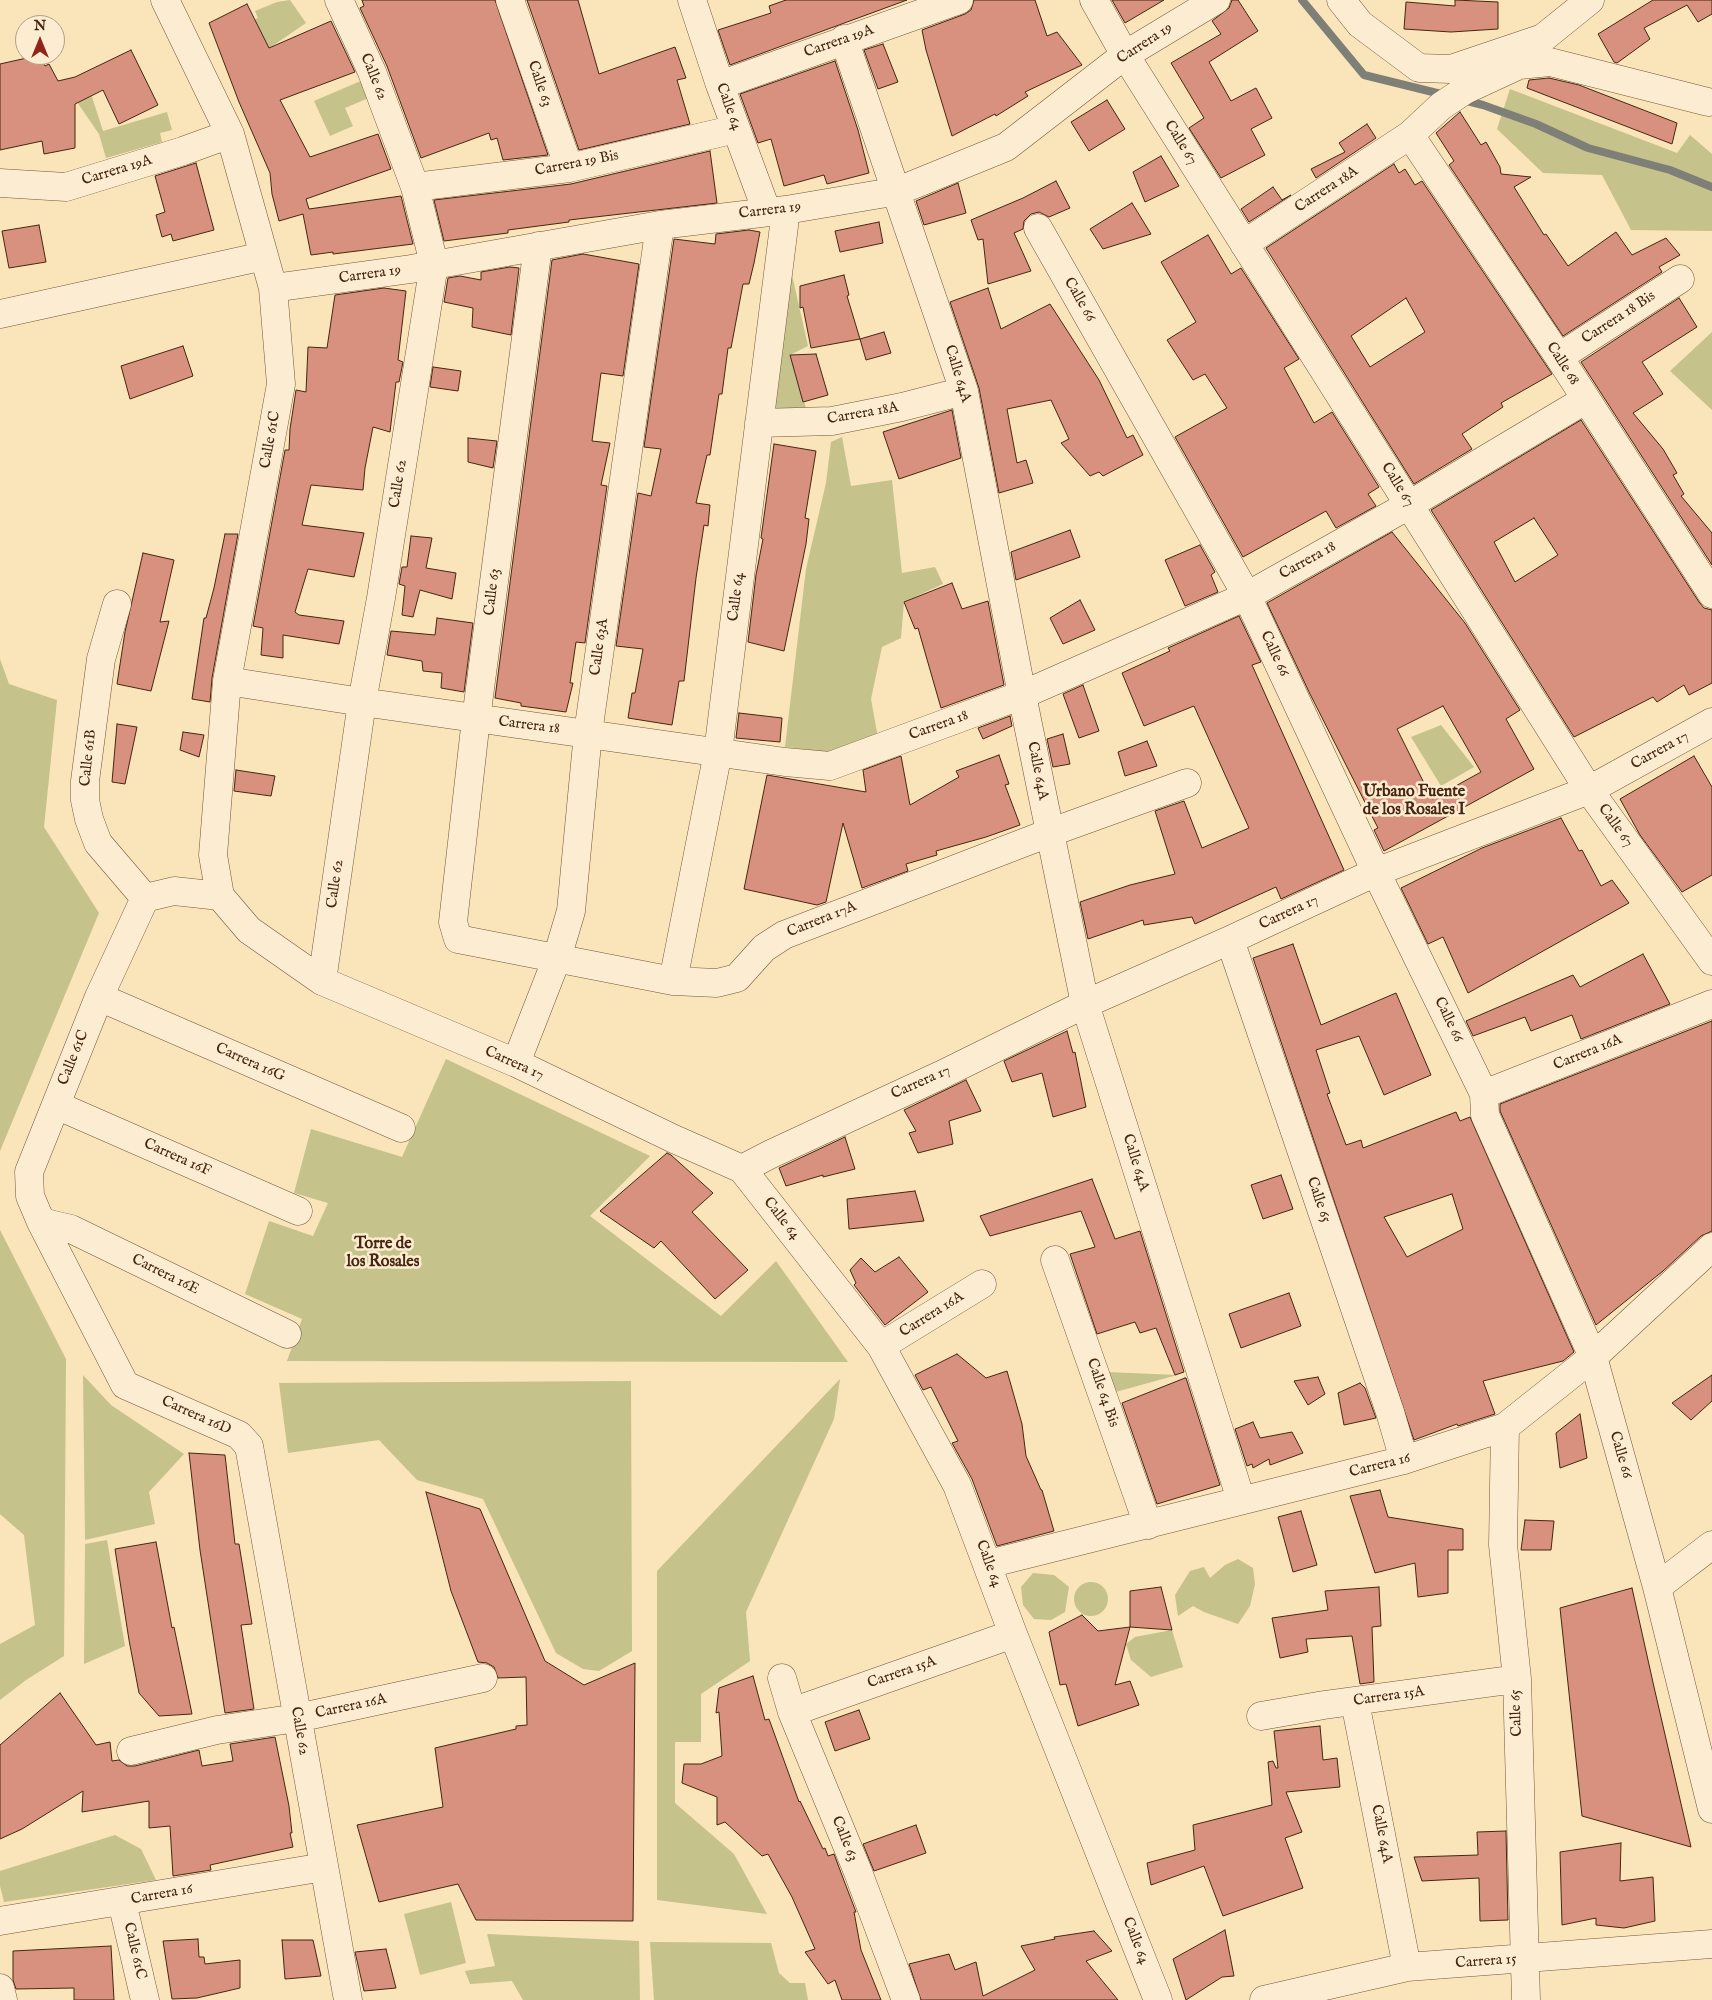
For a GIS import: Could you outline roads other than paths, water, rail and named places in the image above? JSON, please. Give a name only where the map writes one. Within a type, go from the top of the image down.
[{"type":"street","name":"Calle 61C","points":[[166,0],[230,134],[272,288],[281,384],[227,682],[213,855],[220,896]]},
{"type":"street","name":"Calle 62","points":[[322,981],[362,702],[381,598],[434,264],[415,187],[372,72],[340,0]]},
{"type":"street","name":"Calle 63","points":[[510,0],[569,168]]},
{"type":"street","name":"Calle 64","points":[[672,981],[718,752],[759,423],[776,211],[736,129],[692,0]]},
{"type":"street","name":"Carrera 19A","points":[[720,84],[959,0]]},
{"type":"street","name":"Calle 67","points":[[1094,0],[1125,55],[1589,790],[1712,961]]},
{"type":"street","name":"Carrera 19","points":[[272,288],[434,264],[660,225],[776,211],[898,191],[1006,147],[1125,55],[1216,0]]},
{"type":"street","points":[[1341,0],[1360,24],[1419,68],[1451,69],[1543,38],[1590,0]]},
{"type":"street","name":"Calle 64A","points":[[844,39],[898,191],[964,391],[1049,833],[1085,1004],[1241,1500]]},
{"type":"street","name":"Carrera 18A","points":[[1244,244],[1410,135],[1441,106],[1465,90],[1519,65],[1550,62],[1708,102]]},
{"type":"street","name":"Carrera 19 Bis","points":[[415,187],[569,168],[736,129]]},
{"type":"street","name":"Carrera 19A","points":[[0,183],[66,187],[183,151],[230,134]]},
{"type":"street","name":"Calle 68","points":[[1410,135],[1559,357],[1712,594]]},
{"type":"street","name":"Calle 63A","points":[[516,1063],[557,958],[571,911],[588,733],[660,225]]},
{"type":"street","name":"Calle 66","points":[[1038,228],[1247,596],[1485,1105],[1593,1357],[1657,1586],[1712,1809]]},
{"type":"street","name":"Calle 63","points":[[458,939],[453,922],[476,719],[538,246]]},
{"type":"street","points":[[0,314],[264,256]]},
{"type":"street","name":"Carrera 18 Bis","points":[[1559,357],[1680,279]]},
{"type":"street","name":"Carrera 18A","points":[[759,423],[832,421],[902,408],[964,391]]},
{"type":"street","name":"Carrera 18","points":[[227,682],[476,719],[588,733],[786,762],[830,766],[1022,695],[1247,596],[1409,505],[1585,400]]},
{"type":"street","name":"Calle 61B","points":[[117,604],[101,659],[84,781],[85,800],[89,819],[98,842],[145,898]]},
{"type":"street","name":"Carrera 17","points":[[220,896],[249,930],[322,981],[516,1063],[674,1139],[742,1169],[1085,1004],[1230,940],[1376,872],[1589,790],[1712,722]]},
{"type":"street","name":"Carrera 17A","points":[[458,939],[672,981],[718,983],[737,978],[764,948],[784,934],[1049,833],[1187,783]]},
{"type":"street","points":[[145,898],[174,891],[220,896]]},
{"type":"street","name":"Calle 61C","points":[[125,1385],[41,1222],[30,1196],[29,1172],[99,997],[145,898]]},
{"type":"street","name":"Calle 65","points":[[1230,940],[1390,1412],[1404,1460]]},
{"type":"street","name":"Carrera 16G","points":[[99,997],[401,1128]]},
{"type":"street","name":"Carrera 16A","points":[[1485,1105],[1712,1004]]},
{"type":"street","name":"Carrera 16F","points":[[56,1105],[298,1211]]},
{"type":"street","name":"Calle 64","points":[[742,1169],[881,1346],[957,1485],[1013,1634],[1158,2000]]},
{"type":"street","name":"Carrera 16E","points":[[41,1222],[71,1229],[286,1334]]},
{"type":"street","name":"Carrera 16","points":[[988,1564],[1404,1460],[1505,1427],[1593,1357],[1712,1248]]},
{"type":"street","name":"Calle 64 Bis","points":[[1055,1260],[1148,1525]]},
{"type":"street","name":"Carrera 16A","points":[[881,1346],[982,1284]]},
{"type":"street","name":"Carrera 16D","points":[[125,1385],[239,1435],[249,1446],[253,1461]]},
{"type":"street","name":"Calle 65","points":[[1505,1427],[1503,1545],[1516,1679],[1526,2000]]},
{"type":"street","name":"Calle 62","points":[[253,1461],[348,2000]]},
{"type":"street","points":[[1657,1586],[1712,1545]]},
{"type":"street","name":"Carrera 15A","points":[[792,1712],[1013,1634]]},
{"type":"street","name":"Carrera 16A","points":[[131,1751],[217,1730],[297,1718],[483,1678]]},
{"type":"street","name":"Calle 63","points":[[782,1678],[792,1712],[858,1872],[906,2000]]},
{"type":"street","name":"Carrera 15A","points":[[1261,1716],[1516,1679]]},
{"type":"street","name":"Calle 64A","points":[[1355,1702],[1407,1966]]},
{"type":"street","name":"Carrera 16","points":[[0,1922],[324,1867]]},
{"type":"street","name":"Calle 61C","points":[[122,1902],[145,2000]]},
{"type":"street","name":"Carrera 15","points":[[1264,2000],[1407,1966],[1712,1944]]},
{"type":"street","points":[[0,1988],[3,2000]]},
{"type":"waterway","points":[[1302,0],[1364,75],[1445,95]]},
{"type":"waterway","points":[[1463,100],[1536,124],[1588,148],[1670,170],[1712,187]]},
{"type":"district","name":"Urbano Fuente de los Rosales I","points":[[1414,802]]},
{"type":"district","name":"Torre de los Rosales","points":[[383,1254]]}]
